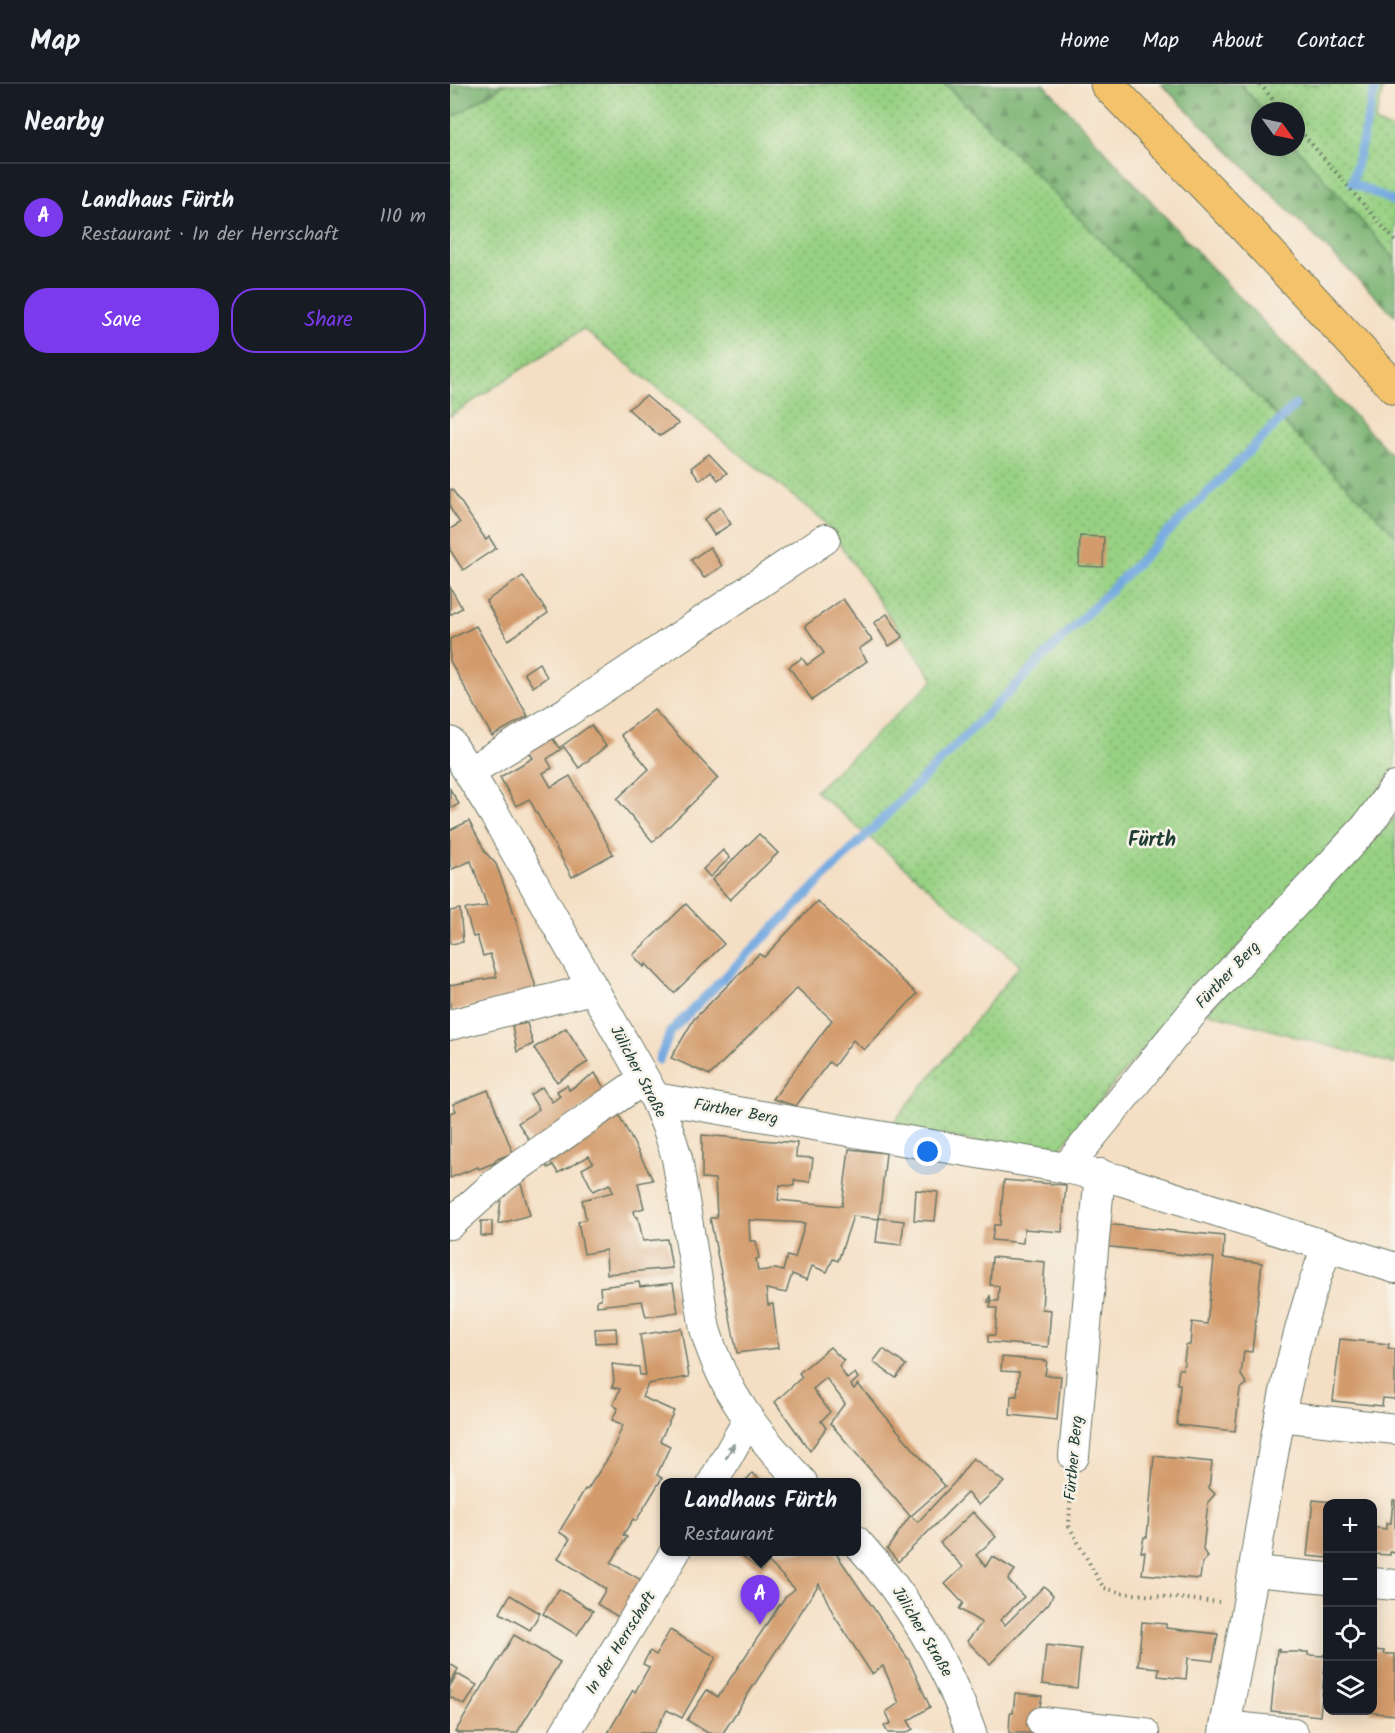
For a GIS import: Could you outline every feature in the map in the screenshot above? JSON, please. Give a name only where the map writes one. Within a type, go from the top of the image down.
[{"type":"main road","points":[[1107,84],[1246,228],[1395,388]]},
{"type":"street","points":[[469,772],[567,712],[825,539]]},
{"type":"street","name":"Jülicher Straße","points":[[450,742],[649,1088],[668,1129],[676,1158],[705,1329],[712,1353],[721,1376],[748,1420],[799,1478]]},
{"type":"street","name":"Fürther Berg","points":[[1065,1168],[1194,1011],[1366,827],[1395,787]]},
{"type":"street","points":[[450,1025],[592,989]]},
{"type":"street","points":[[450,1224],[503,1177],[649,1088]]},
{"type":"street","name":"Fürther Berg","points":[[649,1088],[1100,1174],[1395,1268]]},
{"type":"street","name":"Fürther Berg","points":[[1074,1456],[1100,1174]]},
{"type":"street","points":[[1293,1733],[1225,1730],[1280,1416],[1298,1334],[1327,1247]]},
{"type":"street","points":[[1280,1416],[1395,1429]]},
{"type":"street","points":[[715,1478],[748,1420]]},
{"type":"street","name":"Jülicher Straße","points":[[861,1547],[893,1583],[929,1638],[959,1698],[971,1733]]},
{"type":"street","name":"In der Herrschaft","points":[[565,1733],[672,1556]]},
{"type":"street","points":[[1254,1571],[1323,1578]]},
{"type":"street","points":[[1377,1583],[1395,1585]]},
{"type":"street","points":[[1042,1722],[1144,1733]]},
{"type":"path","points":[[1260,84],[1275,102]]},
{"type":"path","points":[[1305,136],[1395,241]]},
{"type":"path","name":"Fürther Berg","points":[[1074,1456],[1070,1526],[1104,1588],[1123,1593],[1247,1605]]},
{"type":"green space","points":[[450,84],[505,84],[450,119]]},
{"type":"green space","points":[[505,84],[946,84],[1395,533],[1395,767],[1356,822],[1154,1036],[1054,1155],[890,1127],[1020,965],[815,791],[934,680],[823,520],[583,329],[450,416],[450,119]]},
{"type":"green space","points":[[945,84],[1044,84],[1223,280],[1395,458],[1395,534]]},
{"type":"green space","points":[[1161,84],[1240,84],[1256,102],[1251,102],[1251,156],[1304,156],[1395,259],[1395,316]]},
{"type":"green space","points":[[1240,84],[1384,84],[1375,122],[1395,131],[1395,259],[1304,156],[1305,102],[1256,102]]},
{"type":"green space","points":[[1395,815],[1395,1064],[1206,1012],[1392,821]]},
{"type":"building","points":[[646,396],[679,424],[660,436],[628,409]]},
{"type":"building","points":[[709,454],[727,473],[718,480],[711,471],[700,480],[691,468]]},
{"type":"building","points":[[452,489],[486,540],[489,537],[496,548],[463,570],[450,550],[450,529],[460,523],[450,508],[450,490]]},
{"type":"building","points":[[720,507],[731,524],[714,535],[704,519]]},
{"type":"building","points":[[1080,536],[1104,537],[1103,567],[1079,566]]},
{"type":"building","points":[[710,547],[722,566],[704,578],[691,560]]},
{"type":"building","points":[[523,576],[548,613],[508,640],[486,601]]},
{"type":"building","points":[[450,587],[462,608],[450,615]]},
{"type":"building","points":[[843,599],[872,640],[859,649],[867,661],[812,700],[789,667],[802,658],[807,665],[824,653],[805,626]]},
{"type":"building","points":[[887,614],[903,637],[889,646],[874,623]]},
{"type":"building","points":[[476,626],[528,716],[492,736],[450,661],[450,639]]},
{"type":"building","points":[[539,663],[547,677],[533,687],[524,673]]},
{"type":"building","points":[[654,710],[718,778],[653,842],[617,799],[649,769],[621,735]]},
{"type":"building","points":[[591,725],[606,746],[579,768],[564,747],[547,759],[552,768],[543,773],[551,787],[570,776],[613,854],[572,877],[529,799],[516,806],[500,777],[533,758],[527,749],[549,733],[559,748]]},
{"type":"building","points":[[450,789],[459,804],[450,809]]},
{"type":"building","points":[[469,821],[486,853],[496,864],[511,904],[538,994],[450,1011],[450,985],[497,977],[490,954],[483,956],[477,936],[473,937],[465,909],[487,906],[471,861],[452,869],[450,865],[450,830]]},
{"type":"building","points":[[759,834],[778,853],[730,900],[712,880]]},
{"type":"building","points":[[723,850],[730,858],[710,877],[703,869]]},
{"type":"building","points":[[817,901],[917,994],[864,1050],[853,1040],[834,1066],[829,1062],[796,1106],[773,1099],[832,1020],[797,988],[710,1075],[671,1058],[694,1019],[759,954],[764,957]]},
{"type":"building","points":[[686,904],[724,944],[674,993],[646,964],[644,967],[633,955]]},
{"type":"building","points":[[460,909],[463,942],[450,944],[450,911]]},
{"type":"building","points":[[527,1023],[533,1044],[517,1052],[512,1026]]},
{"type":"building","points":[[566,1028],[588,1062],[557,1082],[534,1048]]},
{"type":"building","points":[[595,1073],[606,1091],[532,1144],[518,1123],[539,1109],[530,1095],[542,1087],[552,1102],[560,1096],[557,1091],[567,1085],[569,1090]]},
{"type":"building","points":[[488,1090],[513,1153],[479,1169],[478,1167],[450,1178],[450,1113],[456,1111],[453,1104]]},
{"type":"building","points":[[619,1115],[653,1180],[638,1183],[644,1208],[634,1211],[635,1216],[638,1217],[643,1241],[667,1239],[672,1268],[607,1274],[606,1250],[584,1254],[578,1222],[586,1219],[582,1200],[613,1192],[610,1184],[593,1191],[582,1169],[593,1163],[589,1156],[558,1173],[553,1165],[548,1168],[543,1160]]},
{"type":"building","points":[[702,1135],[797,1143],[796,1157],[813,1158],[810,1182],[794,1180],[794,1186],[780,1185],[778,1200],[842,1206],[849,1149],[886,1153],[879,1219],[853,1216],[838,1261],[833,1259],[827,1272],[812,1266],[807,1280],[792,1274],[786,1293],[766,1289],[768,1305],[773,1304],[778,1348],[737,1353],[710,1218],[717,1218],[715,1179],[702,1178]],"holes":[[[749,1220],[805,1223],[795,1258],[787,1256],[783,1271],[776,1269],[758,1271],[756,1259],[759,1258],[756,1241],[750,1241]]]},
{"type":"building","points":[[519,1177],[530,1215],[498,1224],[501,1199]]},
{"type":"building","points":[[1004,1180],[1066,1185],[1062,1232],[1024,1229],[1023,1243],[992,1240],[994,1225],[1000,1225]]},
{"type":"building","points":[[916,1190],[938,1192],[935,1221],[914,1220]]},
{"type":"building","points":[[879,1218],[904,1221],[901,1245],[876,1242]]},
{"type":"building","points":[[481,1221],[492,1221],[492,1236],[481,1236]]},
{"type":"building","points":[[1104,1224],[1224,1236],[1223,1258],[1262,1263],[1252,1352],[1244,1351],[1241,1375],[1247,1384],[1240,1389],[1235,1431],[1177,1425],[1179,1369],[1183,1369],[1186,1345],[1190,1345],[1192,1322],[1207,1324],[1214,1258],[1102,1246]]},
{"type":"building","points":[[992,1257],[1045,1262],[1042,1309],[1051,1310],[1048,1347],[988,1342],[988,1335],[995,1335],[997,1308],[990,1308],[991,1302],[988,1302],[990,1295],[991,1301],[998,1301],[999,1286],[990,1285]]},
{"type":"building","points":[[639,1282],[640,1287],[673,1283],[678,1312],[646,1317],[642,1301],[597,1306],[597,1300],[601,1299],[600,1287]]},
{"type":"building","points":[[616,1328],[617,1342],[596,1343],[595,1329]]},
{"type":"building","points":[[681,1328],[689,1377],[648,1384],[642,1397],[674,1411],[660,1441],[670,1446],[657,1475],[662,1478],[636,1521],[633,1519],[623,1535],[627,1537],[611,1563],[643,1581],[620,1618],[597,1604],[606,1589],[558,1558],[570,1539],[559,1532],[585,1489],[587,1490],[610,1455],[623,1425],[612,1420],[618,1408],[613,1405],[620,1389],[612,1387],[614,1381],[612,1364],[639,1367],[640,1375],[646,1375],[640,1335]]},
{"type":"building","points":[[1340,1339],[1389,1344],[1388,1348],[1395,1349],[1395,1399],[1383,1398],[1382,1406],[1333,1401]]},
{"type":"building","points":[[830,1347],[844,1361],[839,1366],[847,1379],[855,1373],[858,1378],[851,1385],[854,1389],[858,1384],[945,1486],[911,1516],[918,1522],[955,1482],[973,1458],[1004,1482],[979,1505],[967,1493],[898,1562],[887,1549],[910,1516],[830,1423],[845,1403],[826,1378],[813,1389],[830,1412],[821,1421],[826,1428],[810,1451],[775,1402],[802,1377],[799,1373]]},
{"type":"building","points":[[883,1349],[906,1365],[896,1378],[873,1362]]},
{"type":"building","points":[[1002,1357],[1047,1361],[1045,1375],[1061,1376],[1057,1420],[1010,1415],[1011,1396],[1017,1396],[1019,1372],[1001,1371]]},
{"type":"building","points":[[1154,1456],[1212,1462],[1209,1488],[1215,1494],[1208,1502],[1203,1550],[1208,1557],[1202,1563],[1200,1579],[1142,1574],[1145,1552],[1141,1552],[1144,1537],[1147,1537]]},
{"type":"building","points":[[752,1473],[759,1478],[748,1478]]},
{"type":"building","points":[[1313,1500],[1323,1501],[1323,1558],[1307,1556]]},
{"type":"building","points":[[1393,1500],[1395,1500],[1395,1553],[1377,1554],[1377,1528],[1386,1529],[1386,1523],[1391,1523]]},
{"type":"building","points":[[973,1512],[996,1537],[976,1555],[986,1566],[992,1556],[1015,1570],[1008,1580],[1024,1597],[1000,1620],[1005,1625],[1044,1586],[1053,1595],[1049,1603],[990,1664],[967,1641],[982,1623],[959,1609],[963,1603],[945,1584],[963,1567],[940,1543]]},
{"type":"building","points":[[742,1556],[838,1556],[909,1660],[930,1707],[908,1721],[913,1729],[906,1733],[888,1733],[884,1726],[891,1723],[886,1712],[899,1703],[883,1666],[872,1674],[835,1617],[819,1584],[723,1733],[708,1733],[687,1720],[707,1690],[718,1697],[785,1597],[795,1589],[769,1562],[761,1571]]},
{"type":"building","points":[[559,1589],[593,1611],[577,1635],[543,1614]]},
{"type":"building","points":[[510,1595],[540,1613],[530,1630],[500,1613]]},
{"type":"building","points":[[1142,1622],[1166,1624],[1166,1628],[1218,1634],[1213,1661],[1188,1658],[1186,1679],[1158,1676],[1159,1668],[1138,1666]]},
{"type":"building","points":[[670,1630],[716,1657],[682,1718],[667,1710],[654,1733],[608,1733],[649,1667],[643,1664],[650,1651],[656,1655]]},
{"type":"building","points":[[514,1635],[560,1662],[517,1733],[455,1732]]},
{"type":"building","points":[[1046,1645],[1081,1649],[1077,1688],[1042,1684]]},
{"type":"building","points":[[1277,1649],[1279,1652],[1308,1652],[1308,1655],[1323,1656],[1320,1716],[1271,1711]]},
{"type":"building","points":[[1377,1650],[1384,1651],[1384,1654],[1395,1654],[1395,1715],[1377,1713]]},
{"type":"building","points":[[450,1664],[458,1669],[450,1683]]},
{"type":"building","points":[[457,1674],[477,1685],[465,1705],[450,1697],[450,1686]]},
{"type":"building","points":[[1015,1693],[1042,1696],[1035,1733],[1009,1733],[1010,1713],[1013,1713]]},
{"type":"waterway","points":[[1376,84],[1352,183],[1395,202]]},
{"type":"waterway","points":[[659,1060],[671,1031],[1295,405]]},
{"type":"place","name":"Landhaus Fürth","points":[[760,1625]]},
{"type":"district","name":"Fürth","points":[[1152,841]]}]
